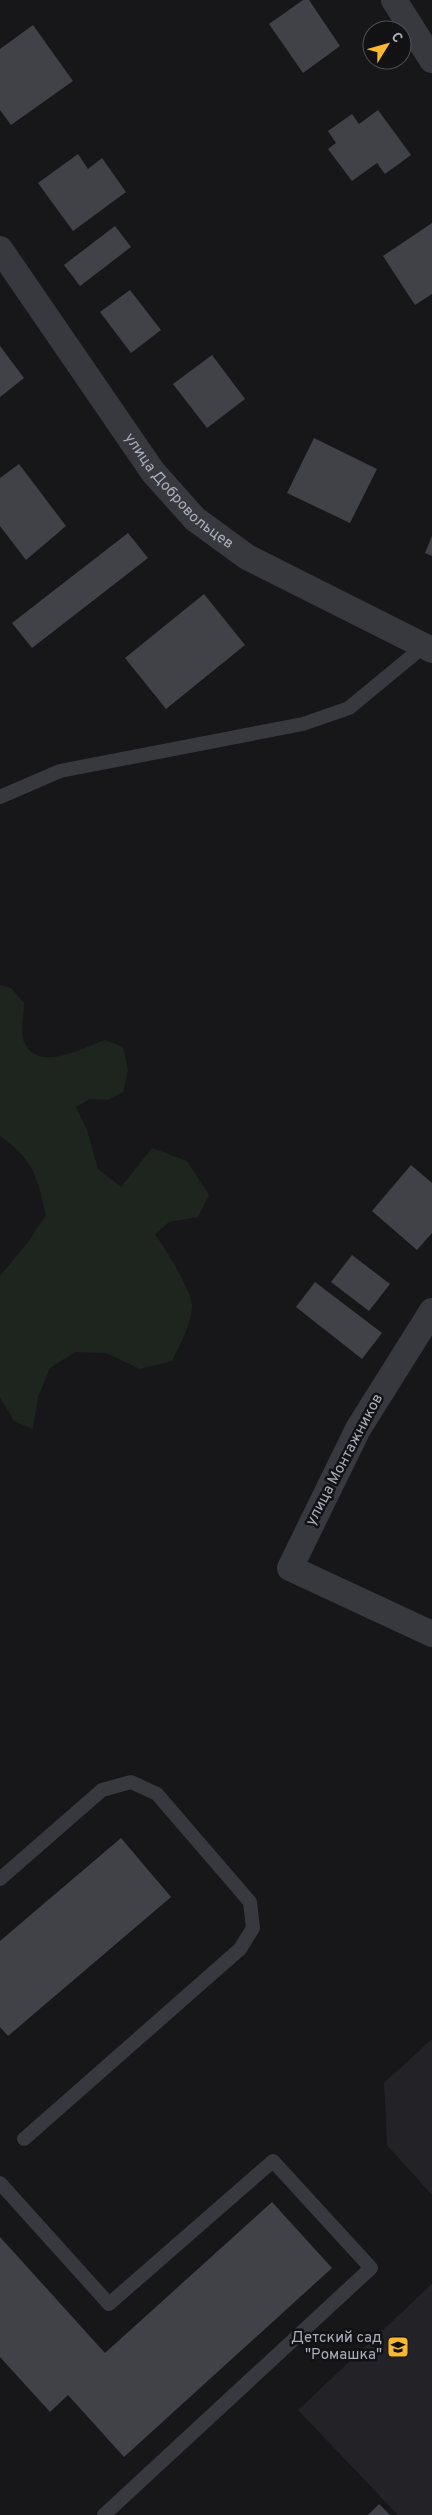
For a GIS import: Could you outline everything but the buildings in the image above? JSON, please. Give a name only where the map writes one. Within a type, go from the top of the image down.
[{"type":"street","points":[[394,0],[432,60]]},
{"type":"street","name":"улица Добровольцев","points":[[0,249],[153,472],[195,519],[247,557],[428,648]]},
{"type":"street","name":"улица Монтажников","points":[[428,1325],[358,1429],[290,1568],[432,1634]]},
{"type":"lane","points":[[0,797],[60,771],[303,724],[349,708],[428,648]]},
{"type":"lane","points":[[0,1879],[102,1790],[131,1782],[157,1794],[250,1902],[253,1928],[240,1949],[24,2139]]},
{"type":"lane","points":[[0,2184],[109,2304],[273,2161],[371,2268],[104,2515]]},
{"type":"shaded area","points":[[0,985],[11,988],[24,1003],[22,1028],[24,1042],[31,1051],[40,1056],[62,1056],[105,1040],[123,1047],[128,1071],[123,1092],[107,1100],[90,1099],[76,1107],[87,1130],[98,1169],[121,1187],[152,1148],[187,1161],[209,1195],[198,1217],[169,1222],[155,1234],[183,1280],[192,1306],[187,1328],[172,1361],[140,1369],[106,1353],[75,1352],[50,1368],[38,1397],[33,1429],[14,1421],[0,1397],[0,1276],[28,1242],[46,1215],[40,1190],[27,1161],[11,1144],[0,1136]]},
{"type":"shaded area","points":[[432,2039],[432,2195],[387,2145],[384,2083]]},
{"type":"shaded area","name":"Детский сад \"Ромашка\"","points":[[432,2284],[432,2515],[398,2515],[298,2410]]},
{"type":"place","name":"Детский сад \"Ромашка\"","points":[[398,2347]]}]
